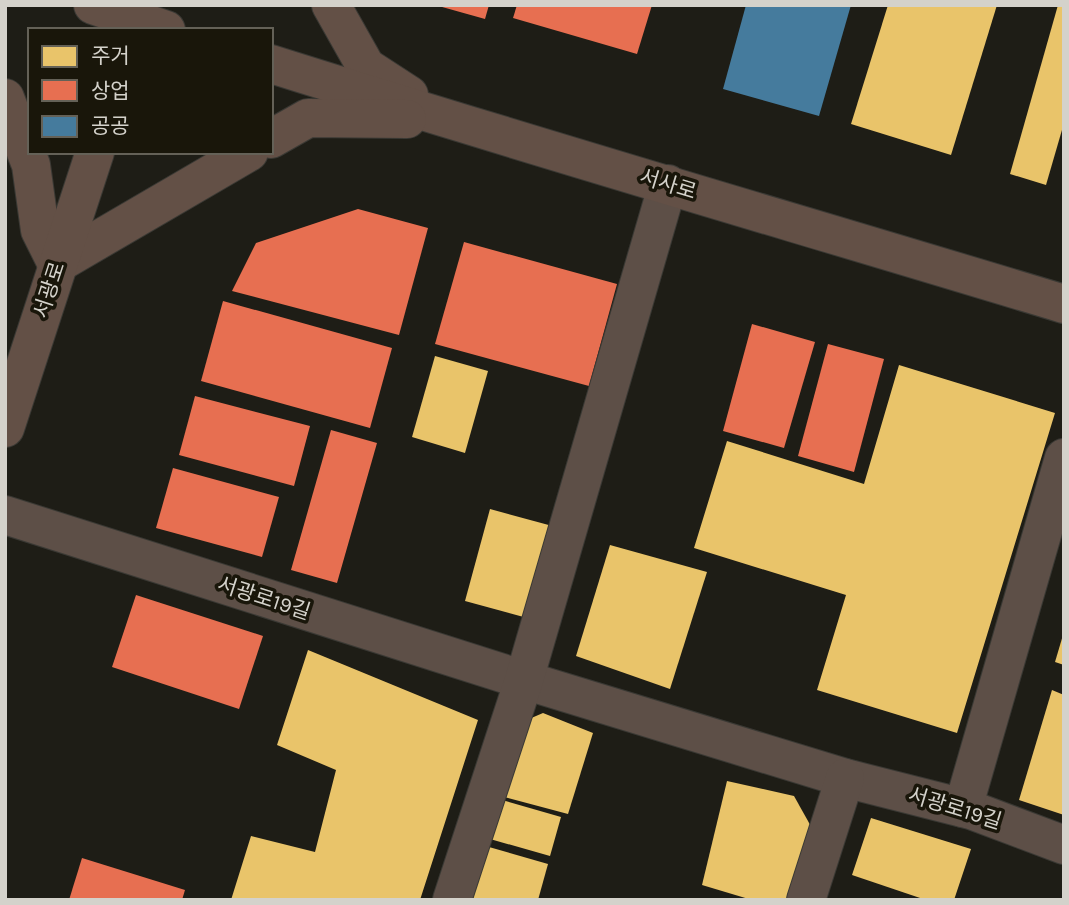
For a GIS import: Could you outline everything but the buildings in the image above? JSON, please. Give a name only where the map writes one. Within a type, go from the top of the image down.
[{"type":"main road","points":[[93,5],[162,23]]},
{"type":"main road","points":[[331,5],[366,67],[446,119]]},
{"type":"main road","name":"서사로","points":[[273,65],[1064,304]]},
{"type":"main road","points":[[5,98],[31,165],[40,230],[57,264],[246,154]]},
{"type":"main road","points":[[273,138],[308,118],[446,119]]},
{"type":"main road","name":"서광로","points":[[5,428],[93,154]]},
{"type":"street","points":[[452,900],[524,680],[668,184]]},
{"type":"street","points":[[963,808],[1064,458]]},
{"type":"street","name":"서광로19길","points":[[5,515],[524,680],[845,778],[963,808],[1064,845]]},
{"type":"street","points":[[806,900],[845,778]]}]
